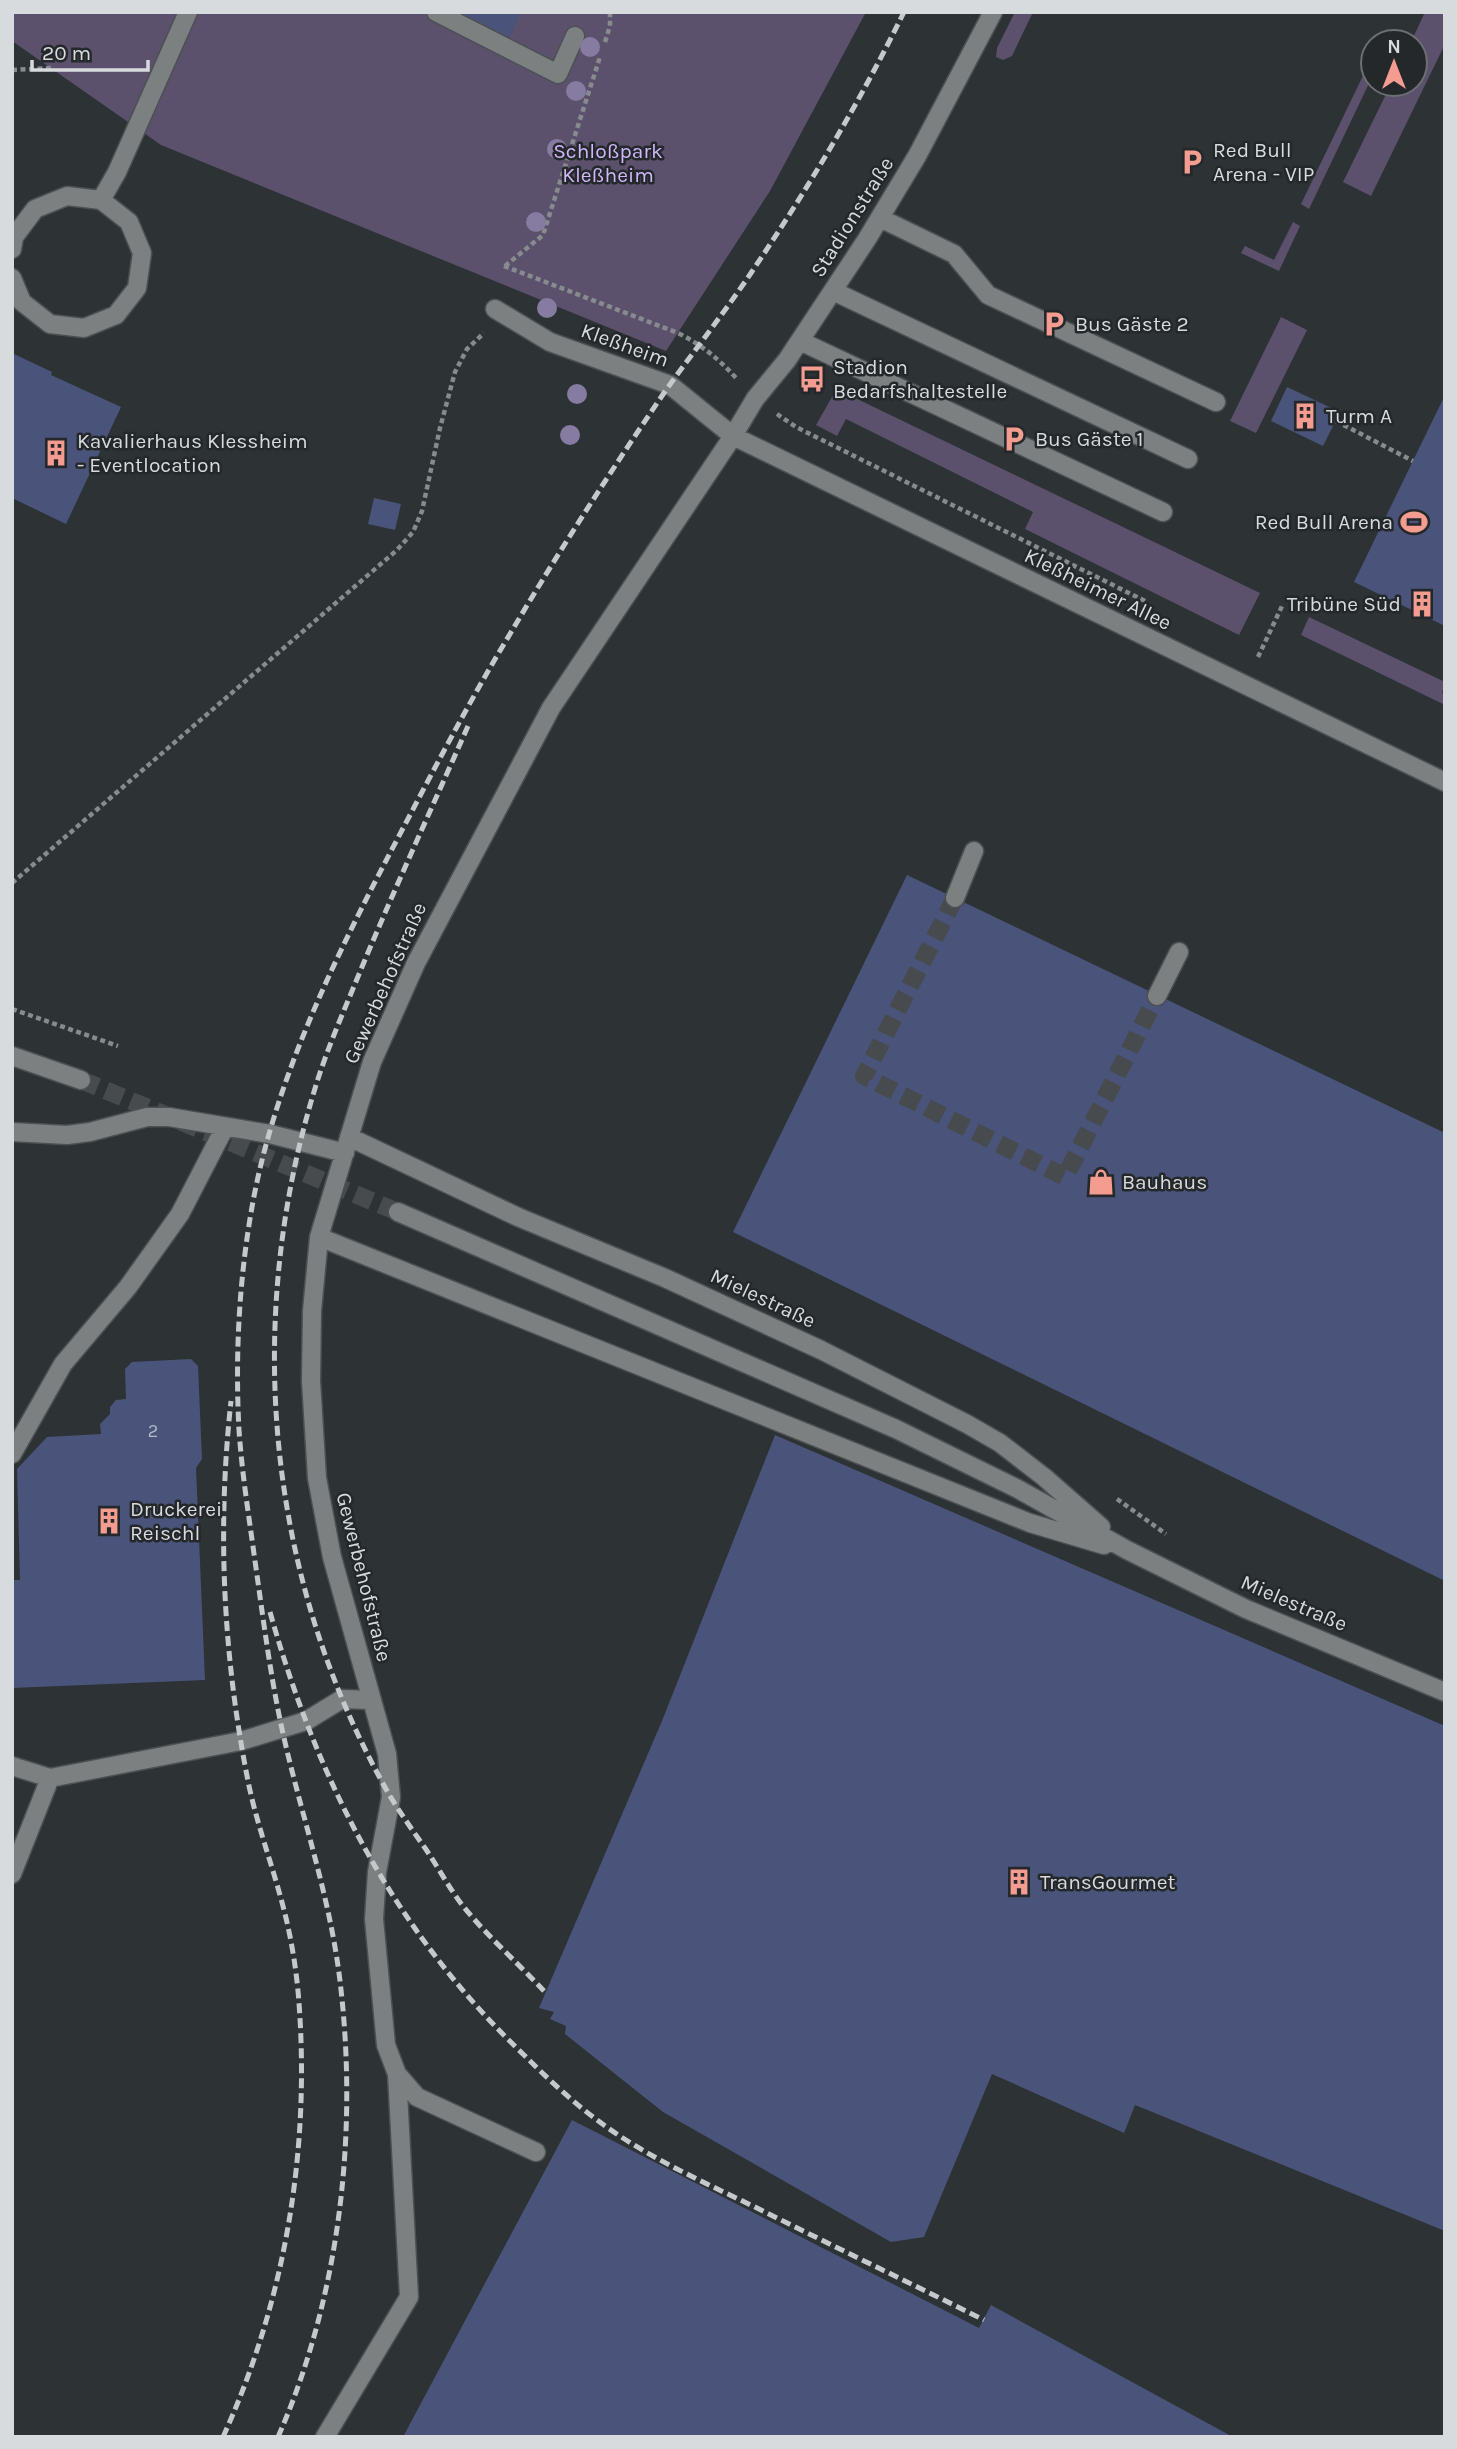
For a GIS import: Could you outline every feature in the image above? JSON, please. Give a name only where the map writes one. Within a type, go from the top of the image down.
[{"type":"street","points":[[101,200],[117,173],[188,12]]},
{"type":"street","points":[[436,12],[558,74],[575,36]]},
{"type":"street","name":"Stadionstraße","points":[[733,436],[755,399],[834,291],[880,218],[917,156],[993,12]]},
{"type":"street","points":[[12,248],[14,237],[35,209],[67,196],[101,200],[129,222],[142,253],[138,288],[116,315],[84,328],[50,324],[23,302],[12,278]]},
{"type":"street","points":[[880,218],[954,254],[988,295],[1216,402]]},
{"type":"street","points":[[834,291],[1188,459]]},
{"type":"street","name":"Kleßheim","points":[[495,309],[550,342],[670,385],[733,436]]},
{"type":"street","points":[[800,341],[1163,512]]},
{"type":"street","name":"Kleßheimer Allee","points":[[733,436],[1445,782]]},
{"type":"street","name":"Gewerbehofstraße","points":[[536,2152],[417,2098],[397,2074],[386,2045],[374,1919],[377,1872],[391,1797],[387,1754],[332,1557],[317,1478],[311,1381],[312,1311],[319,1237],[372,1062],[416,963],[551,708],[733,436]]},
{"type":"street","points":[[955,898],[974,851]]},
{"type":"street","points":[[1157,996],[1179,952]]},
{"type":"street","points":[[12,1056],[81,1080]]},
{"type":"street","name":"Mielestraße","points":[[12,1132],[67,1135],[148,1117],[169,1117],[347,1145],[665,1278],[821,1350],[967,1424],[1000,1443],[1044,1477],[1128,1550]]},
{"type":"street","points":[[12,1454],[62,1364],[128,1287],[180,1214],[225,1127]]},
{"type":"street","name":"Mielestraße","points":[[398,1212],[896,1429],[1018,1489],[1128,1550],[1246,1609],[1445,1692]]},
{"type":"street","name":"Mielestraße","points":[[319,1237],[1018,1518],[1128,1550]]},
{"type":"street","points":[[12,1766],[50,1778],[241,1741],[306,1721],[342,1699],[371,1700]]},
{"type":"street","points":[[12,1874],[50,1778]]},
{"type":"street","points":[[325,2437],[409,2297],[397,2074]]},
{"type":"path","points":[[610,12],[610,26],[543,234],[504,266],[678,333],[701,345],[717,357],[755,399],[796,427],[1155,606]]},
{"type":"path","points":[[12,70],[51,68]]},
{"type":"path","points":[[12,883],[397,550],[413,532],[422,511],[455,372],[467,349],[488,330],[495,309]]},
{"type":"path","points":[[1336,421],[1413,461]]},
{"type":"path","points":[[1258,657],[1283,604]]},
{"type":"path","points":[[1248,652],[1270,663]]},
{"type":"path","points":[[12,1009],[118,1046]]},
{"type":"green space","name":"Schloßpark Kleßheim","points":[[12,12],[866,12],[770,191],[666,351],[161,145],[12,41]]},
{"type":"green space","points":[[1015,12],[1033,12],[1012,56],[1003,60],[996,57],[997,48]]},
{"type":"green space","points":[[1425,12],[1445,12],[1445,44],[1429,77],[1429,28],[1418,28]]},
{"type":"green space","points":[[1359,84],[1359,98],[1362,98],[1309,209],[1301,204]]},
{"type":"green space","points":[[1384,98],[1419,98],[1371,196],[1343,182]]},
{"type":"green space","points":[[1293,222],[1300,226],[1279,271],[1241,253],[1245,246],[1274,260]]},
{"type":"green space","points":[[1281,317],[1307,330],[1256,433],[1230,421]]},
{"type":"green space","points":[[844,387],[855,388],[851,396],[1260,593],[1239,635],[1025,529],[1033,512],[846,419],[837,436],[816,425],[836,390]]},
{"type":"green space","points":[[1309,617],[1445,682],[1442,693],[1445,695],[1445,705],[1301,635]]},
{"type":"building","points":[[448,12],[521,12],[509,39]]},
{"type":"building","name":"Kavalierhaus Klessheim - Eventlocation","points":[[12,353],[52,372],[51,375],[121,407],[66,524],[12,498]]},
{"type":"building","name":"Turm A","points":[[1287,387],[1340,412],[1323,446],[1271,421]]},
{"type":"building","name":"Red Bull Arena","points":[[1445,395],[1445,626],[1354,582]]},
{"type":"building","points":[[374,498],[401,504],[395,530],[368,524]]},
{"type":"building","name":"Bauhaus","points":[[907,875],[1445,1133],[1445,1581],[733,1232]]},
{"type":"building","name":"Druckerei Reischl","points":[[191,1359],[198,1366],[202,1459],[196,1468],[205,1680],[12,1688],[12,1580],[20,1580],[17,1469],[47,1437],[101,1434],[100,1424],[110,1414],[110,1407],[116,1400],[126,1399],[125,1369],[132,1362]]},
{"type":"building","name":"TransGourmet","points":[[775,1435],[1445,1726],[1445,2231],[1135,2105],[1124,2133],[992,2074],[924,2237],[891,2242],[663,2112],[565,2034],[566,2026],[550,2019],[554,2012],[539,2008],[662,1721]]},
{"type":"building","points":[[572,2120],[979,2328],[991,2305],[1233,2437],[403,2437]]},
{"type":"tunnel","points":[[955,898],[864,1076],[1065,1177],[1157,996]]},
{"type":"tunnel","points":[[81,1080],[398,1212]]},
{"type":"railway","points":[[278,2437],[300,2382],[317,2326],[330,2268],[340,2209],[347,2090],[345,2031],[334,1942],[289,1760],[270,1666],[240,1446],[238,1374],[241,1290],[252,1207],[262,1161],[290,1070],[327,981],[448,742],[547,572],[606,480],[666,390],[741,288],[792,210],[851,112],[904,12]]},
{"type":"railway","points":[[468,726],[370,947],[317,1082],[294,1172],[279,1264],[274,1356],[279,1447],[293,1538],[316,1627],[348,1713],[390,1796],[458,1899],[482,1928],[544,1991]]},
{"type":"railway","points":[[223,2437],[263,2333],[277,2279],[296,2170],[301,2059],[298,1992],[288,1925],[252,1798],[233,1686],[224,1544],[224,1497],[231,1401]]},
{"type":"railway","points":[[270,1612],[289,1675],[312,1736],[337,1795],[367,1852],[400,1906],[437,1958],[478,2008],[524,2055],[554,2084],[608,2128],[664,2162],[984,2320]]},
{"type":"place","name":"Red Bull Arena - VIP","points":[[1192,162]]},
{"type":"place","name":"Bus Gäste 2","points":[[1054,324]]},
{"type":"place","name":"Stadion Bedarfshaltestelle","points":[[812,379]]},
{"type":"place","name":"Turm A","points":[[1305,416]]},
{"type":"place","name":"Bus Gäste 1","points":[[1014,439]]},
{"type":"place","name":"Kavalierhaus Klessheim - Eventlocation","points":[[56,453]]},
{"type":"place","name":"Red Bull Arena","points":[[1414,522]]},
{"type":"place","name":"Tribüne Süd","points":[[1422,604]]},
{"type":"place","name":"Bauhaus","points":[[1101,1182]]},
{"type":"place","name":"Druckerei Reischl","points":[[109,1521]]},
{"type":"place","name":"TransGourmet","points":[[1019,1882]]}]
